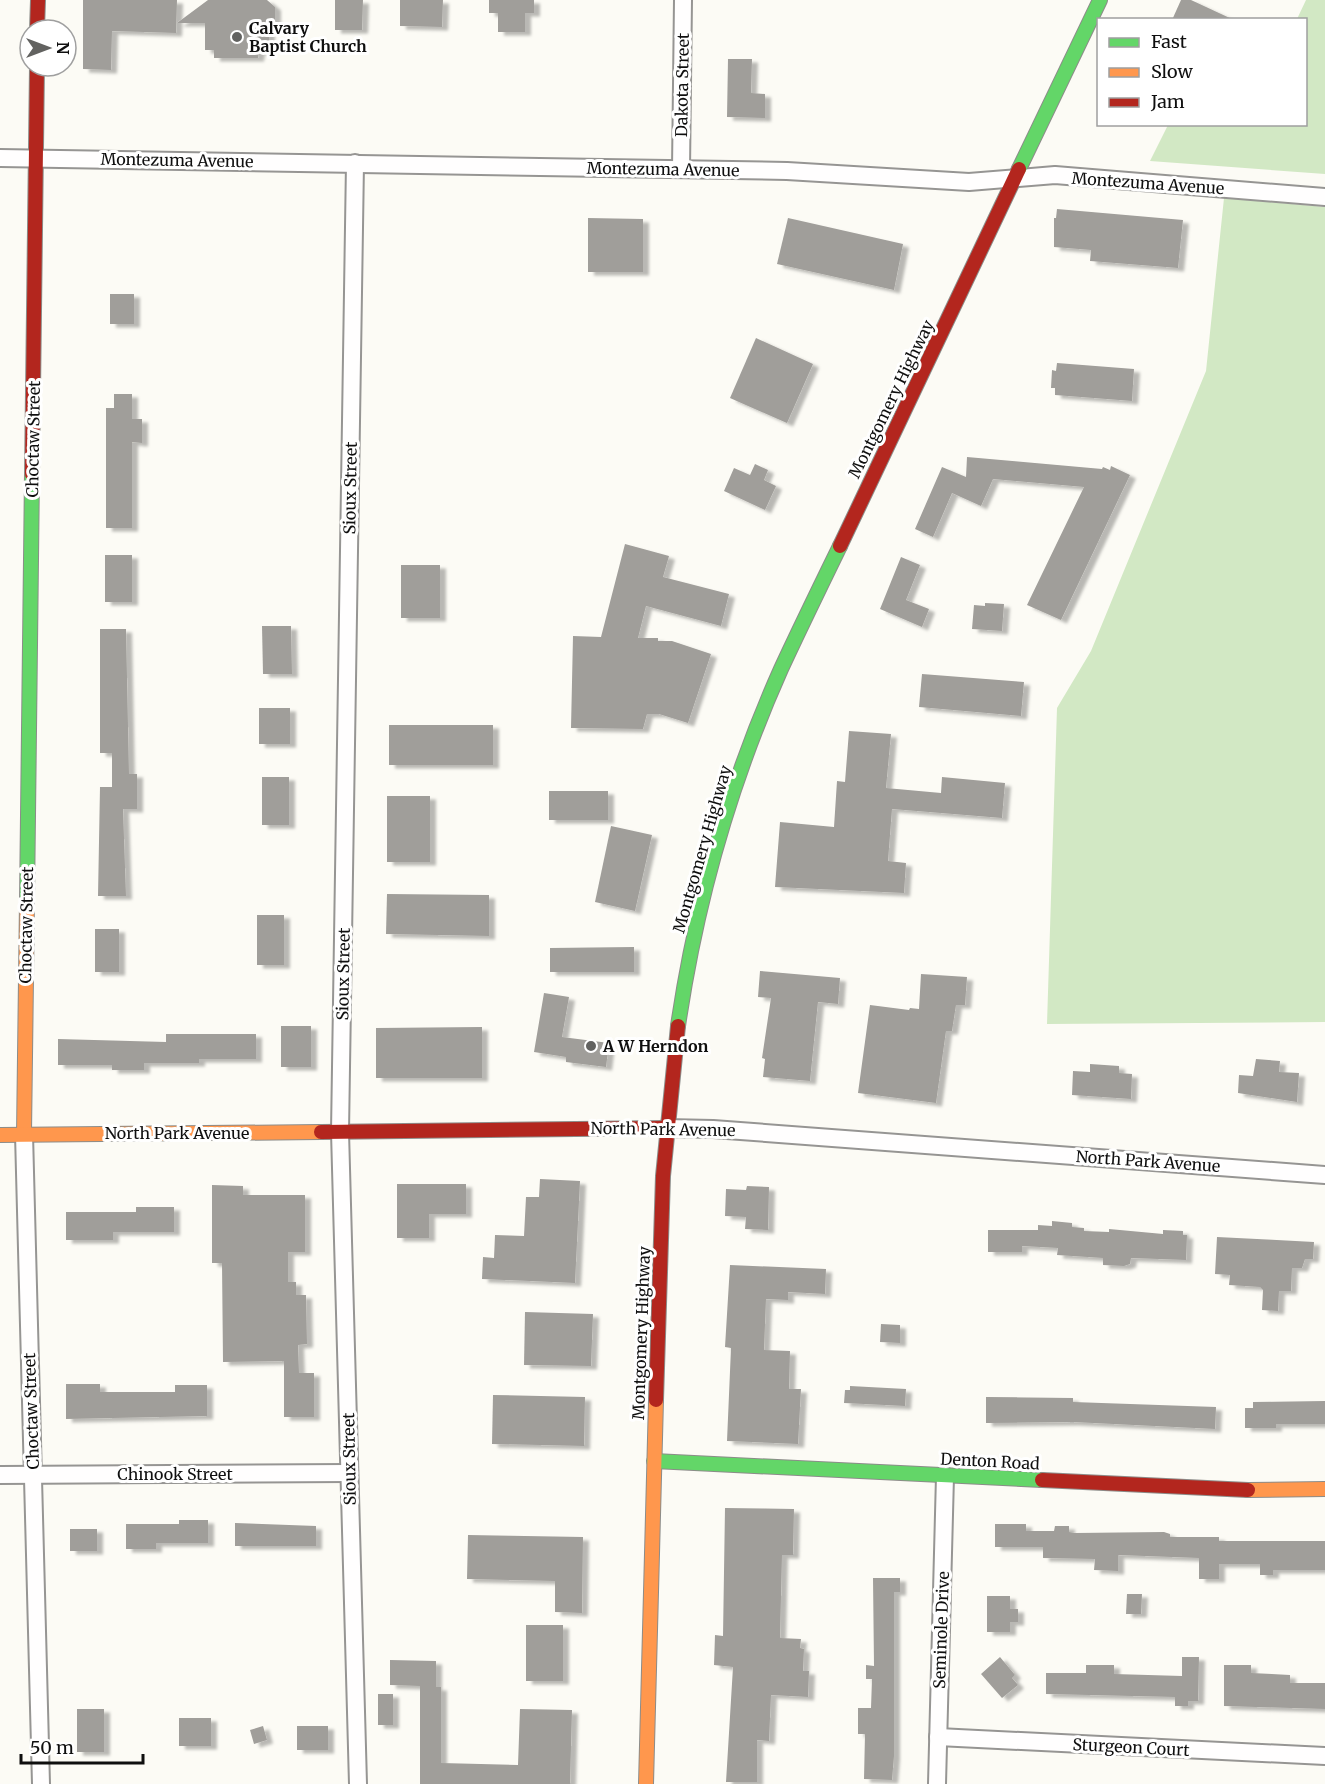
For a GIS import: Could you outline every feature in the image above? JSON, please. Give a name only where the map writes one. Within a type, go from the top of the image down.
[{"type":"street","points":[[37,18],[38,0]]},
{"type":"street","name":"Dakota Street","points":[[681,169],[683,0]]},
{"type":"street","name":"Montgomery Highway","points":[[646,1784],[661,1206],[666,1128],[684,982],[701,903],[737,778],[790,650],[1100,0]]},
{"type":"street","name":"Choctaw Street","points":[[37,78],[24,1134],[41,1784]]},
{"type":"street","name":"Montezuma Avenue","points":[[0,158],[681,169],[839,174],[969,182],[1055,176],[1325,197]]},
{"type":"street","name":"Sioux Street","points":[[355,163],[340,1132],[358,1784]]},
{"type":"street","name":"North Park Avenue","points":[[0,1134],[713,1128],[1325,1174]]},
{"type":"street","name":"Denton Road","points":[[654,1461],[1252,1490],[1325,1490]]},
{"type":"street","name":"Chinook Street","points":[[0,1475],[349,1473]]},
{"type":"street","name":"Seminole Drive","points":[[937,1784],[945,1476]]},
{"type":"street","name":"Sturgeon Court","points":[[938,1737],[1325,1756]]},
{"type":"green space","points":[[1306,0],[1325,0],[1325,174],[1150,161],[1168,126],[1307,126],[1307,18],[1297,18]]},
{"type":"green space","points":[[1224,198],[1325,207],[1325,1022],[1047,1024],[1057,708],[1091,651],[1206,371]]},
{"type":"building","points":[[83,0],[177,0],[176,33],[112,31],[111,70],[83,69]]},
{"type":"building","name":"Calvary Baptist Church","points":[[208,0],[267,0],[275,7],[275,23],[269,23],[269,51],[259,51],[258,58],[214,58],[214,50],[205,50],[205,23],[177,23]]},
{"type":"building","points":[[335,0],[363,0],[362,30],[335,30]]},
{"type":"building","points":[[400,0],[443,0],[442,27],[400,26]]},
{"type":"building","points":[[489,0],[534,0],[534,13],[525,13],[525,32],[498,32],[498,13],[489,13]]},
{"type":"building","points":[[1181,0],[1191,0],[1230,18],[1173,18]]},
{"type":"building","points":[[728,59],[752,59],[751,93],[765,94],[765,118],[727,117]]},
{"type":"building","points":[[1057,209],[1183,220],[1178,268],[1090,261],[1091,250],[1054,247],[1054,218],[1056,218]]},
{"type":"building","points":[[588,218],[643,219],[643,272],[588,272]]},
{"type":"building","points":[[788,218],[903,244],[894,290],[777,264]]},
{"type":"building","points":[[110,294],[134,294],[134,324],[110,324]]},
{"type":"building","points":[[756,338],[813,364],[787,423],[730,398]]},
{"type":"building","points":[[1057,363],[1134,369],[1132,401],[1055,395],[1055,388],[1051,388],[1052,370],[1056,371]]},
{"type":"building","points":[[114,394],[132,394],[132,419],[142,419],[142,443],[132,442],[132,528],[106,528],[106,408],[114,408]]},
{"type":"building","points":[[967,457],[1102,469],[1103,467],[1110,470],[1111,466],[1130,475],[1061,620],[1027,605],[1084,487],[993,479],[981,506],[952,493],[933,537],[915,529],[942,467],[966,477]]},
{"type":"building","points":[[755,464],[768,470],[764,480],[776,486],[765,510],[724,491],[734,468],[750,475]]},
{"type":"building","points":[[625,544],[669,556],[663,577],[729,594],[721,626],[646,606],[638,638],[672,641],[711,654],[688,723],[659,714],[647,714],[643,729],[571,728],[573,636],[601,637]]},
{"type":"building","points":[[105,555],[132,555],[132,602],[105,602]]},
{"type":"building","points":[[901,557],[920,565],[906,600],[929,609],[922,627],[880,609]]},
{"type":"building","points":[[401,565],[440,565],[440,618],[401,618]]},
{"type":"building","points":[[985,603],[1004,604],[1002,631],[972,629],[974,605],[985,606]]},
{"type":"building","points":[[262,626],[291,626],[292,674],[263,674]]},
{"type":"building","points":[[100,629],[126,629],[129,774],[137,774],[137,809],[123,809],[126,896],[98,896],[100,787],[112,787],[112,753],[100,753]]},
{"type":"building","points":[[922,674],[1024,682],[1021,716],[919,707]]},
{"type":"building","points":[[259,708],[290,708],[290,744],[259,744]]},
{"type":"building","points":[[389,725],[493,725],[493,765],[389,765]]},
{"type":"building","points":[[849,731],[891,734],[886,788],[941,793],[942,777],[1005,783],[1002,818],[892,809],[888,861],[906,863],[904,893],[775,887],[780,822],[834,827],[837,781],[845,782]]},
{"type":"building","points":[[262,777],[289,777],[289,825],[262,825]]},
{"type":"building","points":[[549,791],[608,791],[608,820],[549,820]]},
{"type":"building","points":[[387,796],[430,796],[430,862],[387,862]]},
{"type":"building","points":[[611,826],[652,835],[635,911],[595,902]]},
{"type":"building","points":[[387,894],[489,895],[489,936],[386,934]]},
{"type":"building","points":[[257,915],[284,915],[284,965],[257,965]]},
{"type":"building","points":[[95,929],[119,929],[119,972],[95,972]]},
{"type":"building","points":[[634,947],[634,972],[550,972],[550,948]]},
{"type":"building","points":[[760,971],[840,978],[838,1004],[818,1002],[810,1081],[763,1077],[765,1059],[762,1058],[771,998],[758,997]]},
{"type":"building","points":[[921,974],[967,977],[965,1005],[956,1005],[952,1031],[946,1031],[936,1103],[858,1093],[870,1005],[909,1010],[910,1008],[919,1009]]},
{"type":"building","points":[[544,993],[569,997],[562,1037],[609,1043],[606,1067],[566,1062],[566,1057],[534,1052]]},
{"type":"building","points":[[281,1026],[311,1026],[311,1067],[281,1067]]},
{"type":"building","points":[[482,1027],[482,1078],[376,1078],[376,1028]]},
{"type":"building","points":[[166,1034],[256,1034],[256,1059],[199,1059],[199,1063],[144,1063],[144,1070],[112,1070],[112,1065],[58,1065],[58,1039],[166,1042]]},
{"type":"building","points":[[1256,1059],[1280,1061],[1279,1072],[1299,1073],[1297,1102],[1238,1093],[1239,1075],[1253,1076]]},
{"type":"building","points":[[1090,1064],[1119,1066],[1119,1073],[1132,1074],[1131,1099],[1072,1095],[1073,1071],[1090,1072]]},
{"type":"building","points":[[540,1179],[580,1181],[575,1283],[482,1279],[483,1257],[494,1258],[495,1235],[524,1236],[526,1197],[539,1197]]},
{"type":"building","points":[[397,1184],[466,1184],[466,1214],[429,1214],[429,1238],[397,1238]]},
{"type":"building","points":[[212,1185],[243,1186],[243,1195],[305,1195],[305,1252],[288,1252],[288,1282],[296,1282],[296,1295],[306,1295],[307,1344],[298,1345],[299,1373],[314,1373],[314,1417],[284,1417],[284,1361],[223,1362],[222,1263],[212,1263]]},
{"type":"building","points":[[747,1186],[769,1187],[768,1230],[745,1229],[746,1217],[725,1216],[726,1189],[746,1190]]},
{"type":"building","points":[[136,1207],[174,1207],[174,1232],[113,1232],[113,1240],[66,1240],[66,1212],[136,1212]]},
{"type":"building","points":[[1052,1221],[1072,1223],[1072,1227],[1084,1228],[1084,1231],[1109,1232],[1109,1229],[1163,1234],[1163,1230],[1183,1231],[1183,1235],[1187,1235],[1186,1260],[1131,1258],[1130,1264],[1124,1266],[1103,1265],[1103,1258],[1057,1255],[1058,1248],[1022,1246],[1022,1252],[988,1252],[988,1230],[1038,1230],[1038,1225],[1052,1226]]},
{"type":"building","points":[[1217,1237],[1314,1242],[1313,1259],[1305,1259],[1302,1268],[1292,1268],[1291,1291],[1279,1291],[1278,1311],[1262,1310],[1263,1290],[1260,1287],[1229,1285],[1230,1275],[1215,1274]]},
{"type":"building","points":[[730,1265],[826,1269],[825,1294],[788,1292],[788,1300],[766,1299],[764,1350],[790,1351],[789,1389],[801,1389],[798,1444],[727,1441],[731,1348],[725,1347]]},
{"type":"building","points":[[525,1312],[593,1314],[591,1366],[524,1365]]},
{"type":"building","points":[[881,1324],[900,1325],[900,1343],[880,1342]]},
{"type":"building","points":[[66,1384],[100,1384],[100,1392],[175,1392],[175,1385],[207,1385],[207,1416],[66,1419]]},
{"type":"building","points":[[850,1386],[906,1389],[905,1406],[844,1403],[845,1390],[850,1390]]},
{"type":"building","points":[[493,1395],[585,1397],[584,1446],[492,1444]]},
{"type":"building","points":[[986,1397],[1073,1398],[1073,1402],[1216,1407],[1215,1429],[1073,1422],[986,1423]]},
{"type":"building","points":[[1325,1401],[1325,1424],[1276,1424],[1276,1428],[1245,1428],[1245,1408],[1253,1408],[1253,1402]]},
{"type":"building","points":[[725,1508],[794,1509],[793,1555],[782,1555],[780,1638],[801,1639],[800,1648],[804,1649],[803,1671],[809,1671],[808,1697],[771,1695],[769,1741],[757,1740],[757,1782],[726,1782],[733,1667],[714,1665],[715,1635],[723,1636]]},
{"type":"building","points":[[179,1520],[208,1520],[208,1543],[156,1543],[156,1549],[126,1549],[126,1524],[179,1524]]},
{"type":"building","points":[[235,1523],[316,1526],[316,1546],[235,1546]]},
{"type":"building","points":[[995,1524],[1026,1524],[1026,1531],[1054,1531],[1055,1526],[1069,1526],[1069,1532],[1075,1533],[1164,1532],[1170,1534],[1170,1537],[1219,1537],[1219,1541],[1325,1541],[1325,1570],[1273,1570],[1273,1575],[1260,1575],[1260,1564],[1219,1564],[1219,1579],[1199,1579],[1199,1558],[1118,1555],[1118,1571],[1094,1570],[1095,1559],[1043,1558],[1043,1547],[995,1547]]},
{"type":"building","points":[[70,1529],[97,1529],[97,1551],[70,1551]]},
{"type":"building","points":[[468,1535],[583,1537],[582,1613],[555,1612],[555,1581],[467,1579]]},
{"type":"building","points":[[873,1578],[900,1578],[900,1592],[894,1592],[892,1780],[864,1779],[865,1734],[858,1734],[858,1708],[871,1708],[872,1679],[866,1679],[866,1665],[874,1666]]},
{"type":"building","points":[[1127,1594],[1142,1594],[1141,1614],[1126,1614]]},
{"type":"building","points":[[987,1596],[1010,1596],[1010,1609],[1018,1609],[1018,1622],[1010,1622],[1010,1632],[987,1632]]},
{"type":"building","points":[[526,1625],[563,1625],[563,1681],[526,1681]]},
{"type":"building","points":[[1000,1657],[1015,1675],[1012,1678],[1018,1685],[1002,1698],[981,1674]]},
{"type":"building","points":[[1182,1657],[1199,1657],[1198,1701],[1188,1701],[1188,1706],[1175,1706],[1175,1697],[1046,1694],[1046,1673],[1086,1673],[1086,1665],[1114,1665],[1114,1674],[1182,1676]]},
{"type":"building","points":[[390,1660],[436,1661],[436,1687],[441,1687],[441,1763],[518,1765],[520,1709],[572,1710],[570,1784],[420,1784],[420,1686],[390,1685]]},
{"type":"building","points":[[1224,1665],[1251,1665],[1251,1673],[1290,1675],[1290,1683],[1325,1683],[1325,1709],[1224,1706]]},
{"type":"building","points":[[378,1694],[393,1694],[393,1725],[378,1725]]},
{"type":"building","points":[[77,1709],[104,1709],[104,1752],[77,1752]]},
{"type":"building","points":[[179,1718],[211,1718],[211,1746],[179,1746]]},
{"type":"building","points":[[263,1726],[267,1740],[254,1744],[250,1730]]},
{"type":"building","points":[[297,1726],[328,1726],[328,1750],[297,1750]]},
{"type":"traffic: fast","points":[[1019,169],[1100,0]]},
{"type":"traffic: fast","points":[[27,901],[32,474]]},
{"type":"traffic: fast","points":[[678,1026],[705,889],[731,800],[781,669],[840,546]]},
{"type":"traffic: fast","points":[[654,1461],[1042,1480]]},
{"type":"traffic: slow","points":[[24,1134],[27,901]]},
{"type":"traffic: slow","points":[[0,1135],[321,1132]]},
{"type":"traffic: slow","points":[[646,1784],[656,1400]]},
{"type":"traffic: slow","points":[[1248,1490],[1325,1489]]},
{"type":"traffic: jam","points":[[37,18],[38,0]]},
{"type":"traffic: jam","points":[[32,474],[37,78]]},
{"type":"traffic: jam","points":[[840,546],[1019,169]]},
{"type":"traffic: jam","points":[[656,1400],[663,1176],[678,1026]]},
{"type":"traffic: jam","points":[[321,1132],[666,1128]]},
{"type":"traffic: jam","points":[[1042,1480],[1248,1490]]},
{"type":"place","name":"Calvary Baptist Church","points":[[237,37]]},
{"type":"place","name":"A W Herndon","points":[[591,1046]]}]
